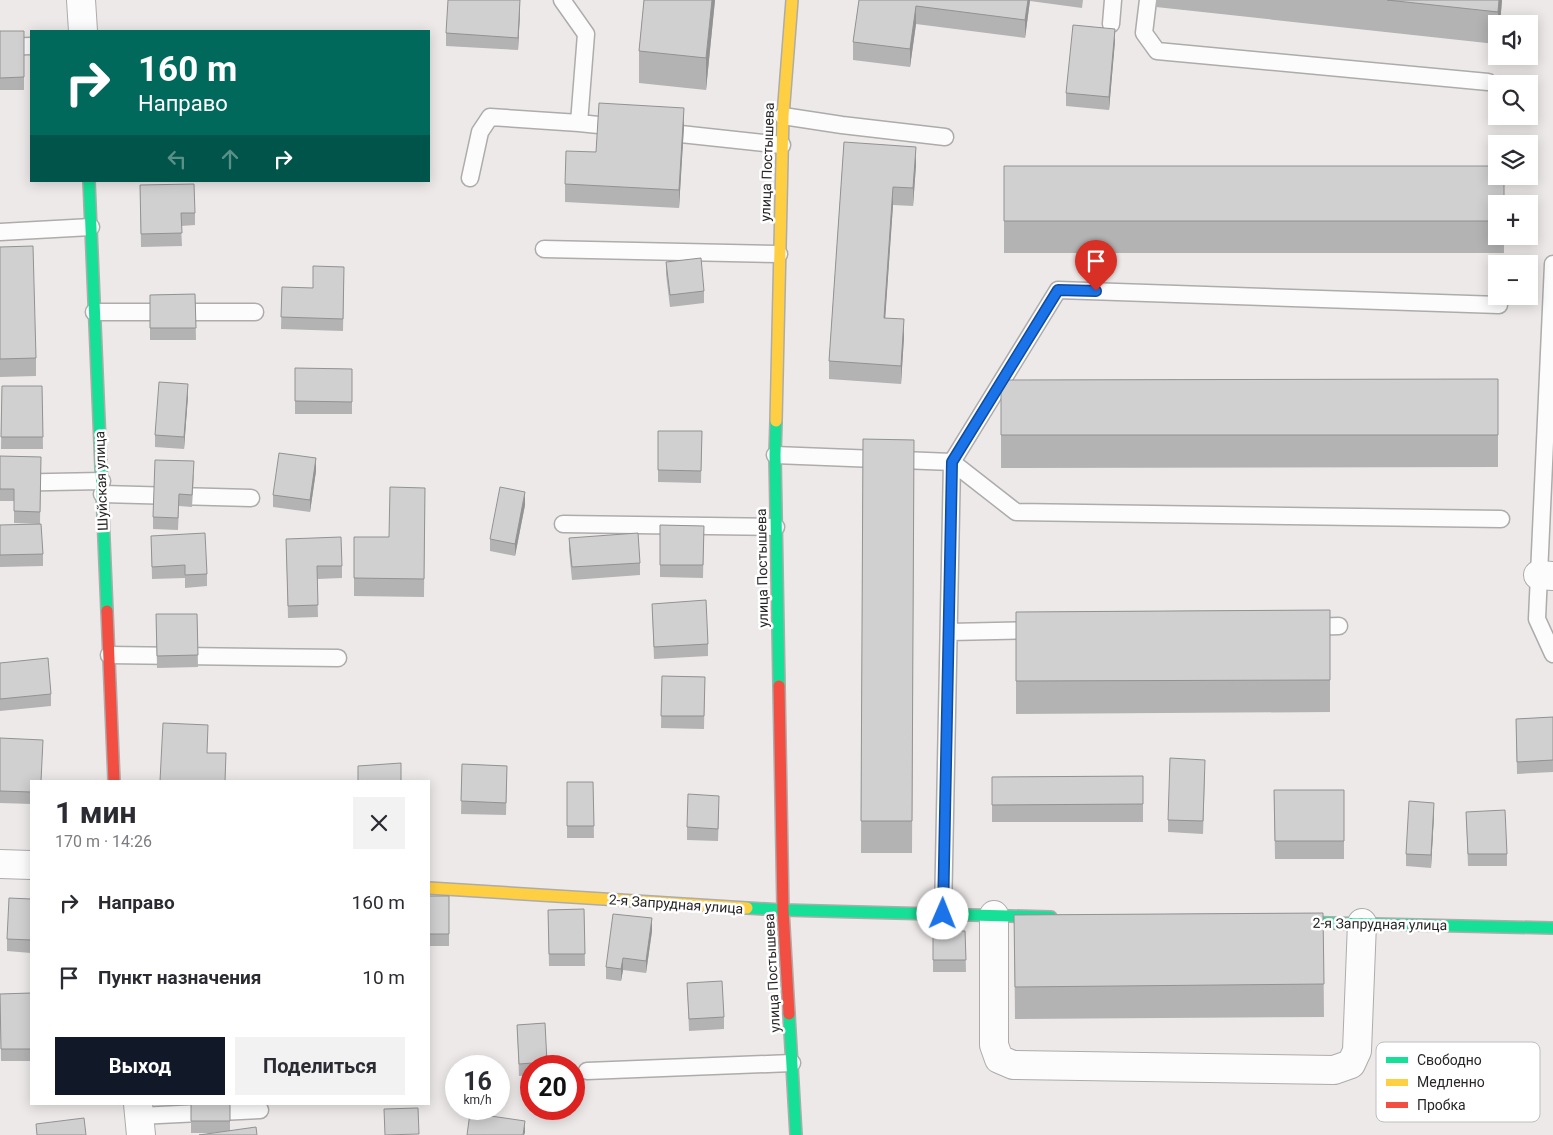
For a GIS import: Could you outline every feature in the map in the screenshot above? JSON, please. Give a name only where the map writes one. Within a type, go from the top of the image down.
[{"type":"street","points":[[81,0],[83,30]]},
{"type":"street","name":"улица Постышева","points":[[792,0],[783,116],[775,455],[783,910],[796,1135]]},
{"type":"street","name":"Шуйская улица","points":[[89,182],[114,780]]},
{"type":"street","points":[[0,864],[30,864]]},
{"type":"street","name":"2-я Запрудная улица","points":[[430,888],[783,910],[1064,917]]},
{"type":"street","points":[[994,915],[994,1045],[1000,1059],[1013,1065],[1023,1066],[1334,1070],[1351,1064],[1357,1050],[1362,924]]},
{"type":"street","name":"2-я Запрудная улица","points":[[1273,922],[1553,928]]},
{"type":"lane","points":[[562,0],[586,34],[579,123]]},
{"type":"lane","points":[[1111,24],[1113,0]]},
{"type":"lane","points":[[1148,0],[1144,33],[1157,51],[1488,82]]},
{"type":"lane","points":[[0,47],[30,46]]},
{"type":"lane","points":[[783,116],[945,137]]},
{"type":"lane","points":[[470,178],[480,132],[490,117],[579,123],[782,145]]},
{"type":"lane","points":[[0,232],[91,227]]},
{"type":"lane","points":[[544,249],[779,254]]},
{"type":"lane","points":[[1553,264],[1546,576],[1537,619],[1553,654]]},
{"type":"lane","points":[[943,914],[952,462],[1058,290],[1488,304]]},
{"type":"lane","points":[[94,312],[255,312]]},
{"type":"lane","points":[[775,455],[952,462],[1016,512],[1501,520]]},
{"type":"lane","points":[[0,483],[251,498]]},
{"type":"lane","points":[[563,524],[776,528]]},
{"type":"lane","points":[[1289,627],[1339,626]]},
{"type":"lane","points":[[950,632],[1050,630]]},
{"type":"lane","points":[[109,655],[338,658]]},
{"type":"lane","points":[[587,1071],[792,1064]]},
{"type":"lane","points":[[139,1118],[260,1110]]},
{"type":"building","points":[[448,0],[520,0],[518,38],[446,33]]},
{"type":"building","points":[[644,0],[712,0],[706,58],[639,51]]},
{"type":"building","points":[[859,0],[1028,0],[1025,20],[916,6],[910,49],[853,42]]},
{"type":"building","points":[[1387,0],[1499,0],[1498,12]]},
{"type":"building","points":[[1073,25],[1115,29],[1109,97],[1066,93]]},
{"type":"building","points":[[0,31],[24,31],[24,77],[0,78]]},
{"type":"building","points":[[599,103],[684,108],[679,190],[565,184],[566,151],[596,152]]},
{"type":"building","points":[[844,142],[916,147],[913,188],[893,187],[884,318],[904,319],[901,366],[829,361]]},
{"type":"building","points":[[1004,166],[1488,166],[1488,185],[1504,185],[1504,195],[1488,195],[1488,221],[1004,221]]},
{"type":"building","points":[[194,184],[195,213],[181,213],[182,233],[141,234],[140,185]]},
{"type":"building","points":[[33,246],[36,358],[0,359],[0,247]]},
{"type":"building","points":[[701,258],[704,291],[670,295],[666,262]]},
{"type":"building","points":[[313,266],[344,267],[343,319],[281,317],[282,287],[313,288]]},
{"type":"building","points":[[195,294],[196,328],[150,328],[150,295]]},
{"type":"building","points":[[295,368],[352,369],[352,402],[295,401]]},
{"type":"building","points":[[1498,379],[1498,435],[1001,435],[1001,380]]},
{"type":"building","points":[[159,382],[188,384],[184,437],[155,435]]},
{"type":"building","points":[[2,386],[42,386],[43,437],[1,437]]},
{"type":"building","points":[[658,431],[702,431],[701,471],[658,470]]},
{"type":"building","points":[[863,439],[914,440],[912,821],[861,821]]},
{"type":"building","points":[[279,453],[316,458],[310,500],[273,495]]},
{"type":"building","points":[[0,456],[41,457],[40,512],[14,511],[14,489],[0,489]]},
{"type":"building","points":[[155,460],[194,461],[192,495],[179,494],[178,518],[153,517]]},
{"type":"building","points":[[390,487],[425,488],[424,579],[354,578],[354,537],[389,537]]},
{"type":"building","points":[[500,487],[525,492],[515,544],[490,539]]},
{"type":"building","points":[[41,524],[43,554],[0,555],[0,525]]},
{"type":"building","points":[[660,525],[704,526],[703,565],[660,565]]},
{"type":"building","points":[[205,533],[207,574],[185,575],[185,565],[152,567],[151,536]]},
{"type":"building","points":[[638,533],[640,563],[572,567],[569,538]]},
{"type":"building","points":[[341,537],[342,566],[317,566],[318,605],[288,606],[286,539]]},
{"type":"building","points":[[706,600],[708,644],[654,647],[652,604]]},
{"type":"building","points":[[1330,610],[1330,680],[1016,681],[1016,612]]},
{"type":"building","points":[[156,614],[197,614],[198,655],[157,656]]},
{"type":"building","points":[[48,658],[51,694],[0,699],[0,663]]},
{"type":"building","points":[[662,676],[705,677],[704,716],[661,716]]},
{"type":"building","points":[[1553,717],[1553,760],[1517,762],[1516,719]]},
{"type":"building","points":[[163,723],[208,725],[207,753],[226,753],[225,780],[160,780]]},
{"type":"building","points":[[0,738],[43,740],[41,780],[30,780],[30,792],[0,791]]},
{"type":"building","points":[[1170,758],[1205,760],[1203,821],[1168,820]]},
{"type":"building","points":[[401,763],[401,780],[358,780],[358,766]]},
{"type":"building","points":[[462,764],[507,766],[506,803],[461,801]]},
{"type":"building","points":[[1143,776],[1143,804],[992,805],[992,777]]},
{"type":"building","points":[[567,782],[593,782],[594,826],[567,826]]},
{"type":"building","points":[[1274,790],[1344,790],[1344,841],[1275,841]]},
{"type":"building","points":[[688,794],[719,796],[718,829],[687,827]]},
{"type":"building","points":[[1409,801],[1434,803],[1431,855],[1406,854]]},
{"type":"building","points":[[1505,810],[1507,854],[1468,854],[1466,812]]},
{"type":"building","points":[[430,896],[449,896],[449,934],[430,934]]},
{"type":"building","points":[[9,898],[30,899],[30,940],[7,939]]},
{"type":"building","points":[[584,909],[585,954],[549,954],[548,910]]},
{"type":"building","points":[[1323,913],[1324,984],[1015,987],[1014,915]]},
{"type":"building","points":[[613,914],[652,918],[646,961],[623,958],[621,969],[606,967]]},
{"type":"building","points":[[933,931],[965,931],[966,960],[933,960]]},
{"type":"building","points":[[722,981],[724,1017],[689,1019],[687,983]]},
{"type":"building","points":[[30,993],[30,1049],[1,1049],[0,994]]},
{"type":"building","points":[[545,1023],[547,1055],[520,1055],[519,1064],[517,1025]]},
{"type":"building","points":[[191,1105],[230,1105],[230,1121],[191,1121]]},
{"type":"building","points":[[418,1108],[419,1134],[385,1135],[384,1109]]},
{"type":"building","points":[[84,1118],[86,1135],[37,1135],[36,1124]]},
{"type":"building","points":[[510,1119],[525,1121],[523,1135],[467,1135],[469,1120]]},
{"type":"building","points":[[256,1127],[257,1135],[199,1135]]},
{"type":"traffic: fast","points":[[89,182],[107,611]]},
{"type":"traffic: fast","points":[[776,421],[779,686]]},
{"type":"traffic: fast","points":[[747,908],[1051,917]]},
{"type":"traffic: fast","points":[[1287,922],[1553,928]]},
{"type":"traffic: fast","points":[[789,1014],[796,1135]]},
{"type":"traffic: slow","points":[[776,421],[783,116],[792,0]]},
{"type":"traffic: slow","points":[[430,888],[747,908]]},
{"type":"traffic: jam","points":[[107,611],[114,780]]},
{"type":"traffic: jam","points":[[779,686],[783,910],[789,1014]]},
{"type":"route","points":[[943,914],[952,462],[1058,290],[1096,291]]}]
